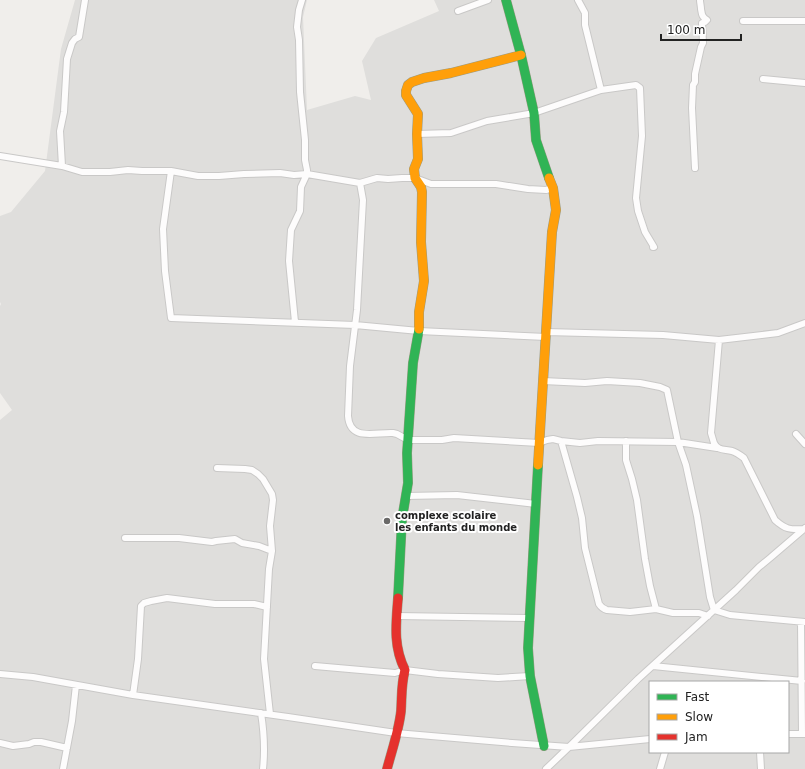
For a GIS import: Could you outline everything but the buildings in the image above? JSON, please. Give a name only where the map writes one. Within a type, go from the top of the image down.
[{"type":"street","points":[[62,166],[60,131],[64,112],[67,59],[72,43],[79,37],[86,0]]},
{"type":"street","points":[[295,322],[289,261],[291,230],[300,211],[301,187],[307,170],[305,160],[305,134],[300,92],[299,40],[296,27],[302,0]]},
{"type":"street","points":[[458,11],[488,0]]},
{"type":"street","points":[[506,0],[521,55],[534,113],[536,140],[553,188],[556,210],[552,232],[528,648],[530,676],[544,746]]},
{"type":"street","points":[[578,0],[585,13],[585,25],[601,90]]},
{"type":"street","points":[[695,168],[692,108],[693,85],[695,82],[695,74],[703,43],[702,23],[707,20],[703,18],[701,14],[702,8],[700,0]]},
{"type":"street","points":[[743,21],[805,21]]},
{"type":"street","points":[[387,769],[399,723],[402,681],[405,670],[400,660],[396,633],[402,518],[408,483],[407,453],[413,363],[419,331],[419,312],[424,281],[421,242],[422,192],[421,187],[415,178],[414,169],[418,159],[418,111],[408,100],[406,88],[410,83],[424,77],[454,73],[521,55]]},
{"type":"street","points":[[763,79],[805,83]]},
{"type":"street","points":[[417,134],[451,133],[487,121],[534,113],[601,90],[636,85],[640,88],[642,136],[636,198],[640,220],[653,247]]},
{"type":"street","points":[[0,156],[62,166],[82,172],[110,172],[128,170],[171,171],[198,176],[280,173],[294,175],[306,174],[360,182],[377,178],[415,178],[431,184],[496,184],[546,190],[553,188]]},
{"type":"street","points":[[171,171],[163,229],[165,271],[171,318],[355,325],[419,331],[546,335],[663,335],[719,340],[778,333],[805,323]]},
{"type":"street","points":[[360,182],[363,200],[359,282],[350,366],[348,416],[348,423],[353,430],[362,434],[393,433],[408,440],[442,440],[454,438],[540,443],[546,440],[580,443],[598,441],[678,442],[732,451],[740,454],[744,458],[775,520],[788,529],[804,529]]},
{"type":"street","points":[[717,448],[714,444],[711,433],[719,340]]},
{"type":"street","points":[[543,381],[607,381],[640,383],[664,388],[668,393],[670,409],[678,442],[686,465],[698,516],[710,597],[714,610]]},
{"type":"street","points":[[796,434],[805,444]]},
{"type":"street","points":[[561,442],[582,518],[585,548],[599,604],[603,609],[618,612],[656,609],[673,613],[699,613],[708,616]]},
{"type":"street","points":[[626,442],[626,460],[637,500],[645,559],[656,609]]},
{"type":"street","points":[[217,468],[252,470],[263,479],[272,494],[273,500],[270,526],[272,551],[269,569],[264,659],[270,714]]},
{"type":"street","points":[[406,496],[457,495],[536,504]]},
{"type":"street","points":[[546,769],[638,679],[736,590],[758,567],[804,529]]},
{"type":"street","points":[[125,538],[179,538],[212,542],[236,539],[272,551]]},
{"type":"street","points":[[133,695],[138,659],[140,606],[151,601],[167,598],[215,604],[254,604],[267,607]]},
{"type":"street","points":[[714,610],[730,615],[803,622],[802,681],[804,734],[789,734]]},
{"type":"street","points":[[397,616],[529,618]]},
{"type":"street","points":[[315,666],[395,673],[405,670],[498,678],[530,676]]},
{"type":"street","points":[[653,666],[802,681]]},
{"type":"street","points":[[0,674],[33,676],[133,695],[396,733],[569,747],[649,739]]},
{"type":"street","points":[[63,769],[72,722],[76,684]]},
{"type":"street","points":[[261,713],[264,730],[265,754],[263,769]]},
{"type":"street","points":[[0,743],[13,746],[40,742],[67,748]]},
{"type":"street","points":[[660,769],[665,753]]},
{"type":"street","points":[[760,753],[761,769]]},
{"type":"shaded area","points":[[75,0],[307,0],[303,17],[307,110],[355,96],[371,100],[362,61],[376,38],[439,11],[434,0],[805,0],[805,769],[0,769],[0,420],[12,410],[0,393],[0,216],[11,212],[45,171],[61,49]]},
{"type":"traffic: fast","points":[[506,0],[521,55],[534,113],[536,140],[549,178]]},
{"type":"traffic: fast","points":[[398,598],[402,519],[408,483],[407,453],[413,363],[419,329]]},
{"type":"traffic: fast","points":[[538,465],[528,648],[530,676],[544,746]]},
{"type":"traffic: slow","points":[[419,329],[419,312],[424,281],[421,242],[422,192],[421,187],[415,178],[414,169],[418,159],[418,114],[406,95],[408,85],[424,78],[451,73],[521,55]]},
{"type":"traffic: slow","points":[[538,465],[552,232],[556,210],[553,188],[549,178]]},
{"type":"traffic: jam","points":[[387,769],[400,718],[402,686],[405,670],[401,661],[396,635],[398,598]]},
{"type":"place","name":"complexe scolaire les enfants du monde","points":[[387,521]]}]
